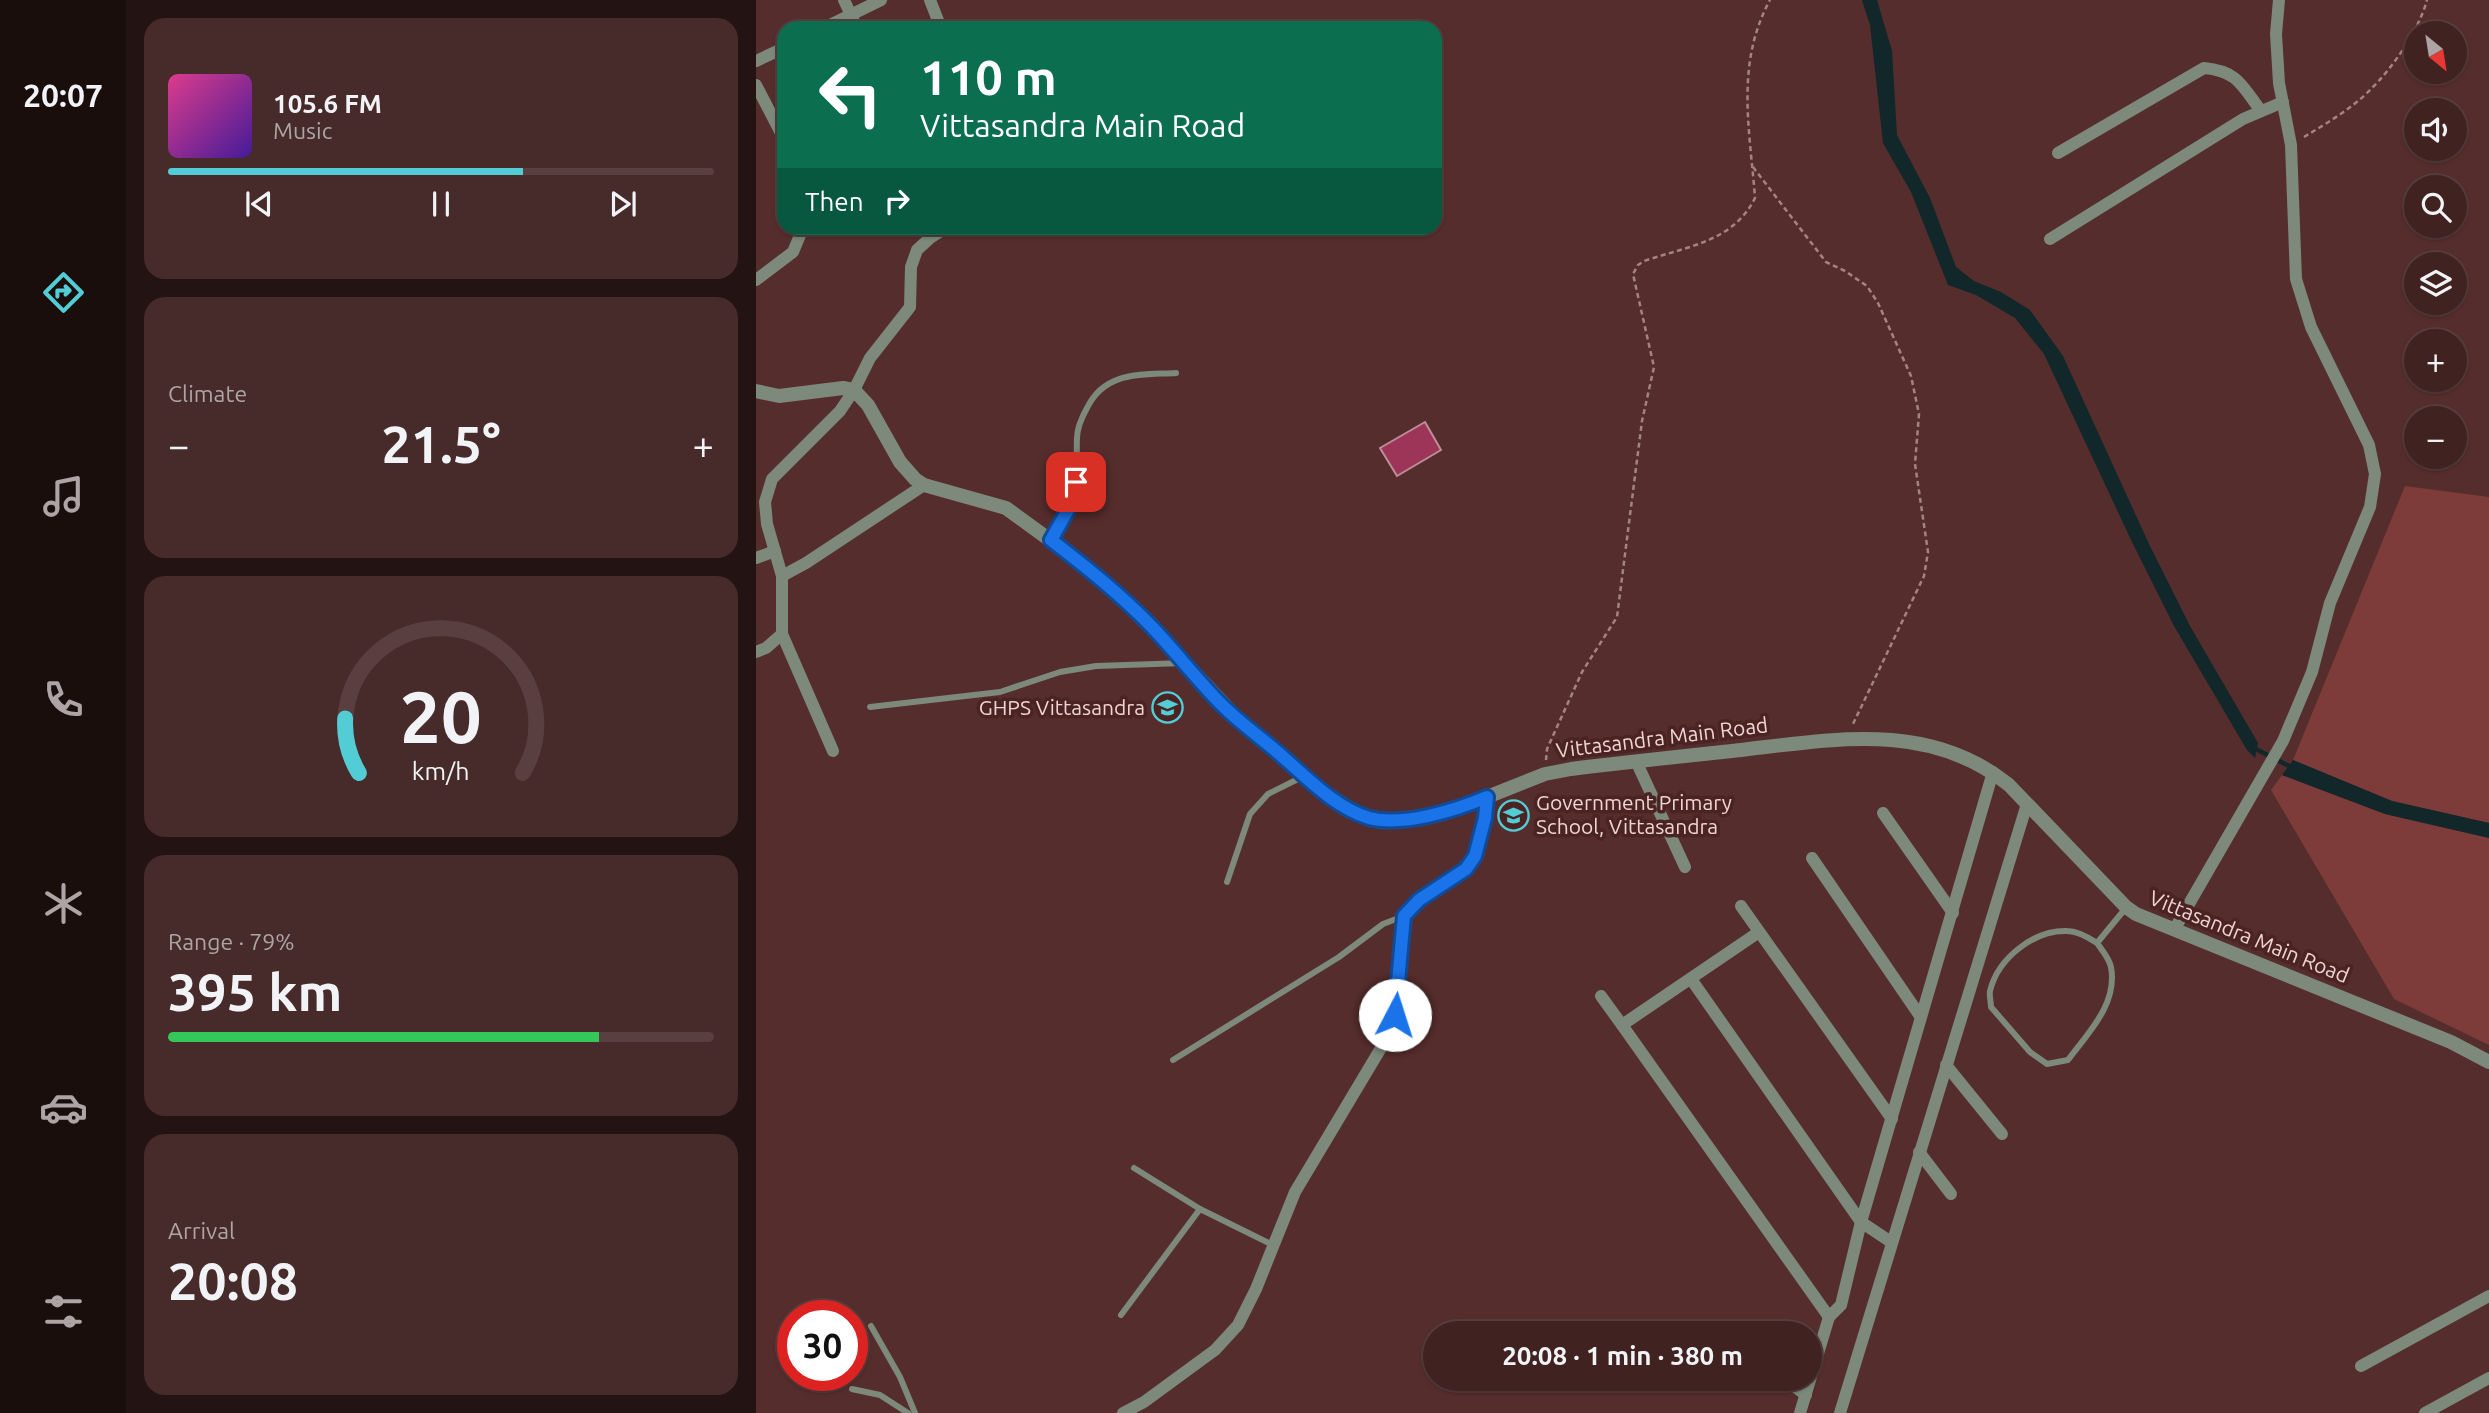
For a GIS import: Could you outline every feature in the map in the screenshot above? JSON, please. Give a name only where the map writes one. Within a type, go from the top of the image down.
[{"type":"street","points":[[844,0],[853,21]]},
{"type":"street","points":[[838,21],[881,0]]},
{"type":"street","points":[[930,0],[939,21]]},
{"type":"street","points":[[2174,930],[2283,741],[2312,672],[2330,603],[2370,507],[2375,474],[2369,445],[2311,327],[2296,279],[2291,145],[2279,83],[2276,34],[2279,0]]},
{"type":"street","points":[[756,61],[777,51]]},
{"type":"street","points":[[2058,153],[2204,68],[2224,69],[2240,83],[2261,111]]},
{"type":"street","points":[[756,85],[777,126]]},
{"type":"street","points":[[2050,239],[2243,119],[2283,102]]},
{"type":"street","points":[[756,280],[793,251],[800,235]]},
{"type":"street","points":[[833,751],[782,634],[782,576],[767,524],[765,502],[772,479],[824,427],[853,390],[870,358],[910,307],[911,267],[917,250],[935,235]]},
{"type":"street","points":[[756,391],[779,396],[843,388],[853,390],[868,405],[900,462],[924,485],[806,564],[782,576]]},
{"type":"street","name":"Vittasandra Main Road","points":[[924,485],[998,504],[1051,540],[1122,598],[1223,705],[1304,776],[1358,814],[1376,820],[1415,818],[1487,797],[1545,774],[1636,761],[1846,738],[1928,745],[1963,756],[1993,772],[2126,907],[2145,919],[2451,1042],[2489,1062]]},
{"type":"street","points":[[756,558],[775,551]]},
{"type":"street","points":[[756,652],[766,648],[782,634]]},
{"type":"street","points":[[1636,761],[1685,867]]},
{"type":"street","points":[[1800,1413],[1829,1317],[1840,1305],[1920,1016],[1993,772]]},
{"type":"street","points":[[1123,1413],[1144,1402],[1215,1350],[1238,1325],[1256,1289],[1295,1192],[1381,1048],[1395,1015],[1404,916],[1419,900],[1466,869],[1475,856],[1485,818],[1487,797]]},
{"type":"street","points":[[1840,1413],[2027,804]]},
{"type":"street","points":[[1883,813],[1953,913]]},
{"type":"street","points":[[1812,858],[1920,1016]]},
{"type":"street","points":[[1741,906],[1892,1119]]},
{"type":"street","points":[[1622,1025],[1759,932]]},
{"type":"street","points":[[1691,979],[1861,1222],[1891,1242]]},
{"type":"street","points":[[1601,996],[1829,1317]]},
{"type":"street","points":[[1946,1065],[2002,1134]]},
{"type":"street","points":[[1919,1152],[1951,1194]]},
{"type":"street","points":[[2361,1366],[2489,1296]]},
{"type":"street","points":[[2425,1413],[2489,1378]]},
{"type":"street","points":[[1800,1391],[1806,1395]]},
{"type":"lane","points":[[1051,540],[1074,499],[1078,466],[1077,436],[1082,417],[1093,396],[1105,383],[1131,376],[1176,373]]},
{"type":"lane","points":[[870,707],[1000,692],[1060,672],[1096,666],[1186,663]]},
{"type":"lane","points":[[1227,882],[1250,814],[1268,794],[1304,776]]},
{"type":"lane","points":[[2097,943],[2126,907]]},
{"type":"lane","points":[[1174,1060],[1339,957],[1383,923],[1404,916]]},
{"type":"lane","points":[[2068,930],[2097,943],[2110,964],[2113,987],[2103,1014],[2068,1060],[2047,1064],[2030,1052],[1991,1007],[1990,991],[2001,968],[2019,947],[2043,934],[2068,930]]},
{"type":"lane","points":[[1134,1168],[1200,1209],[1273,1245]]},
{"type":"lane","points":[[1121,1315],[1200,1209]]},
{"type":"lane","points":[[871,1326],[900,1377],[915,1413]]},
{"type":"lane","points":[[861,1391],[880,1395],[908,1413]]},
{"type":"path","points":[[1545,774],[1547,748],[1582,671],[1617,617],[1642,421],[1654,367],[1633,274],[1637,265],[1644,261],[1725,233],[1738,223],[1755,198],[1746,86],[1756,38],[1770,0]]},
{"type":"path","points":[[2291,145],[2358,101],[2379,81],[2416,30],[2427,0]]},
{"type":"path","points":[[1753,167],[1826,262],[1867,286],[1878,303],[1911,376],[1919,414],[1915,464],[1928,552],[1924,576],[1846,738]]},
{"type":"shaded area","points":[[2405,486],[2489,497],[2489,823],[2392,801],[2293,760]]},
{"type":"shaded area","points":[[2282,775],[2385,814],[2489,838],[2489,1045],[2394,999],[2271,790]]},
{"type":"water","points":[[1862,0],[1877,0],[1892,51],[1897,135],[1930,198],[1956,267],[1974,281],[2001,292],[2030,310],[2063,356],[2149,544],[2190,626],[2258,743],[2255,758],[2247,750],[2174,626],[2044,354],[2015,318],[1976,295],[1948,285],[1911,192],[1883,143],[1870,25]]},
{"type":"water","points":[[2293,760],[2392,801],[2489,823],[2489,838],[2385,814],[2282,775]]},
{"type":"building","points":[[1425,422],[1441,450],[1397,476],[1380,448]]},
{"type":"waterway","points":[[2252,747],[2291,767]]},
{"type":"place","name":"GHPS Vittasandra","points":[[1168,708]]},
{"type":"place","name":"Government Primary School, Vittasandra","points":[[1513,815]]},
{"type":"route","points":[[1076,482],[1074,499],[1051,540],[1122,598],[1223,705],[1319,788],[1358,814],[1376,820],[1406,819],[1487,797],[1485,818],[1475,856],[1466,869],[1419,900],[1404,916],[1395,1015]]}]
